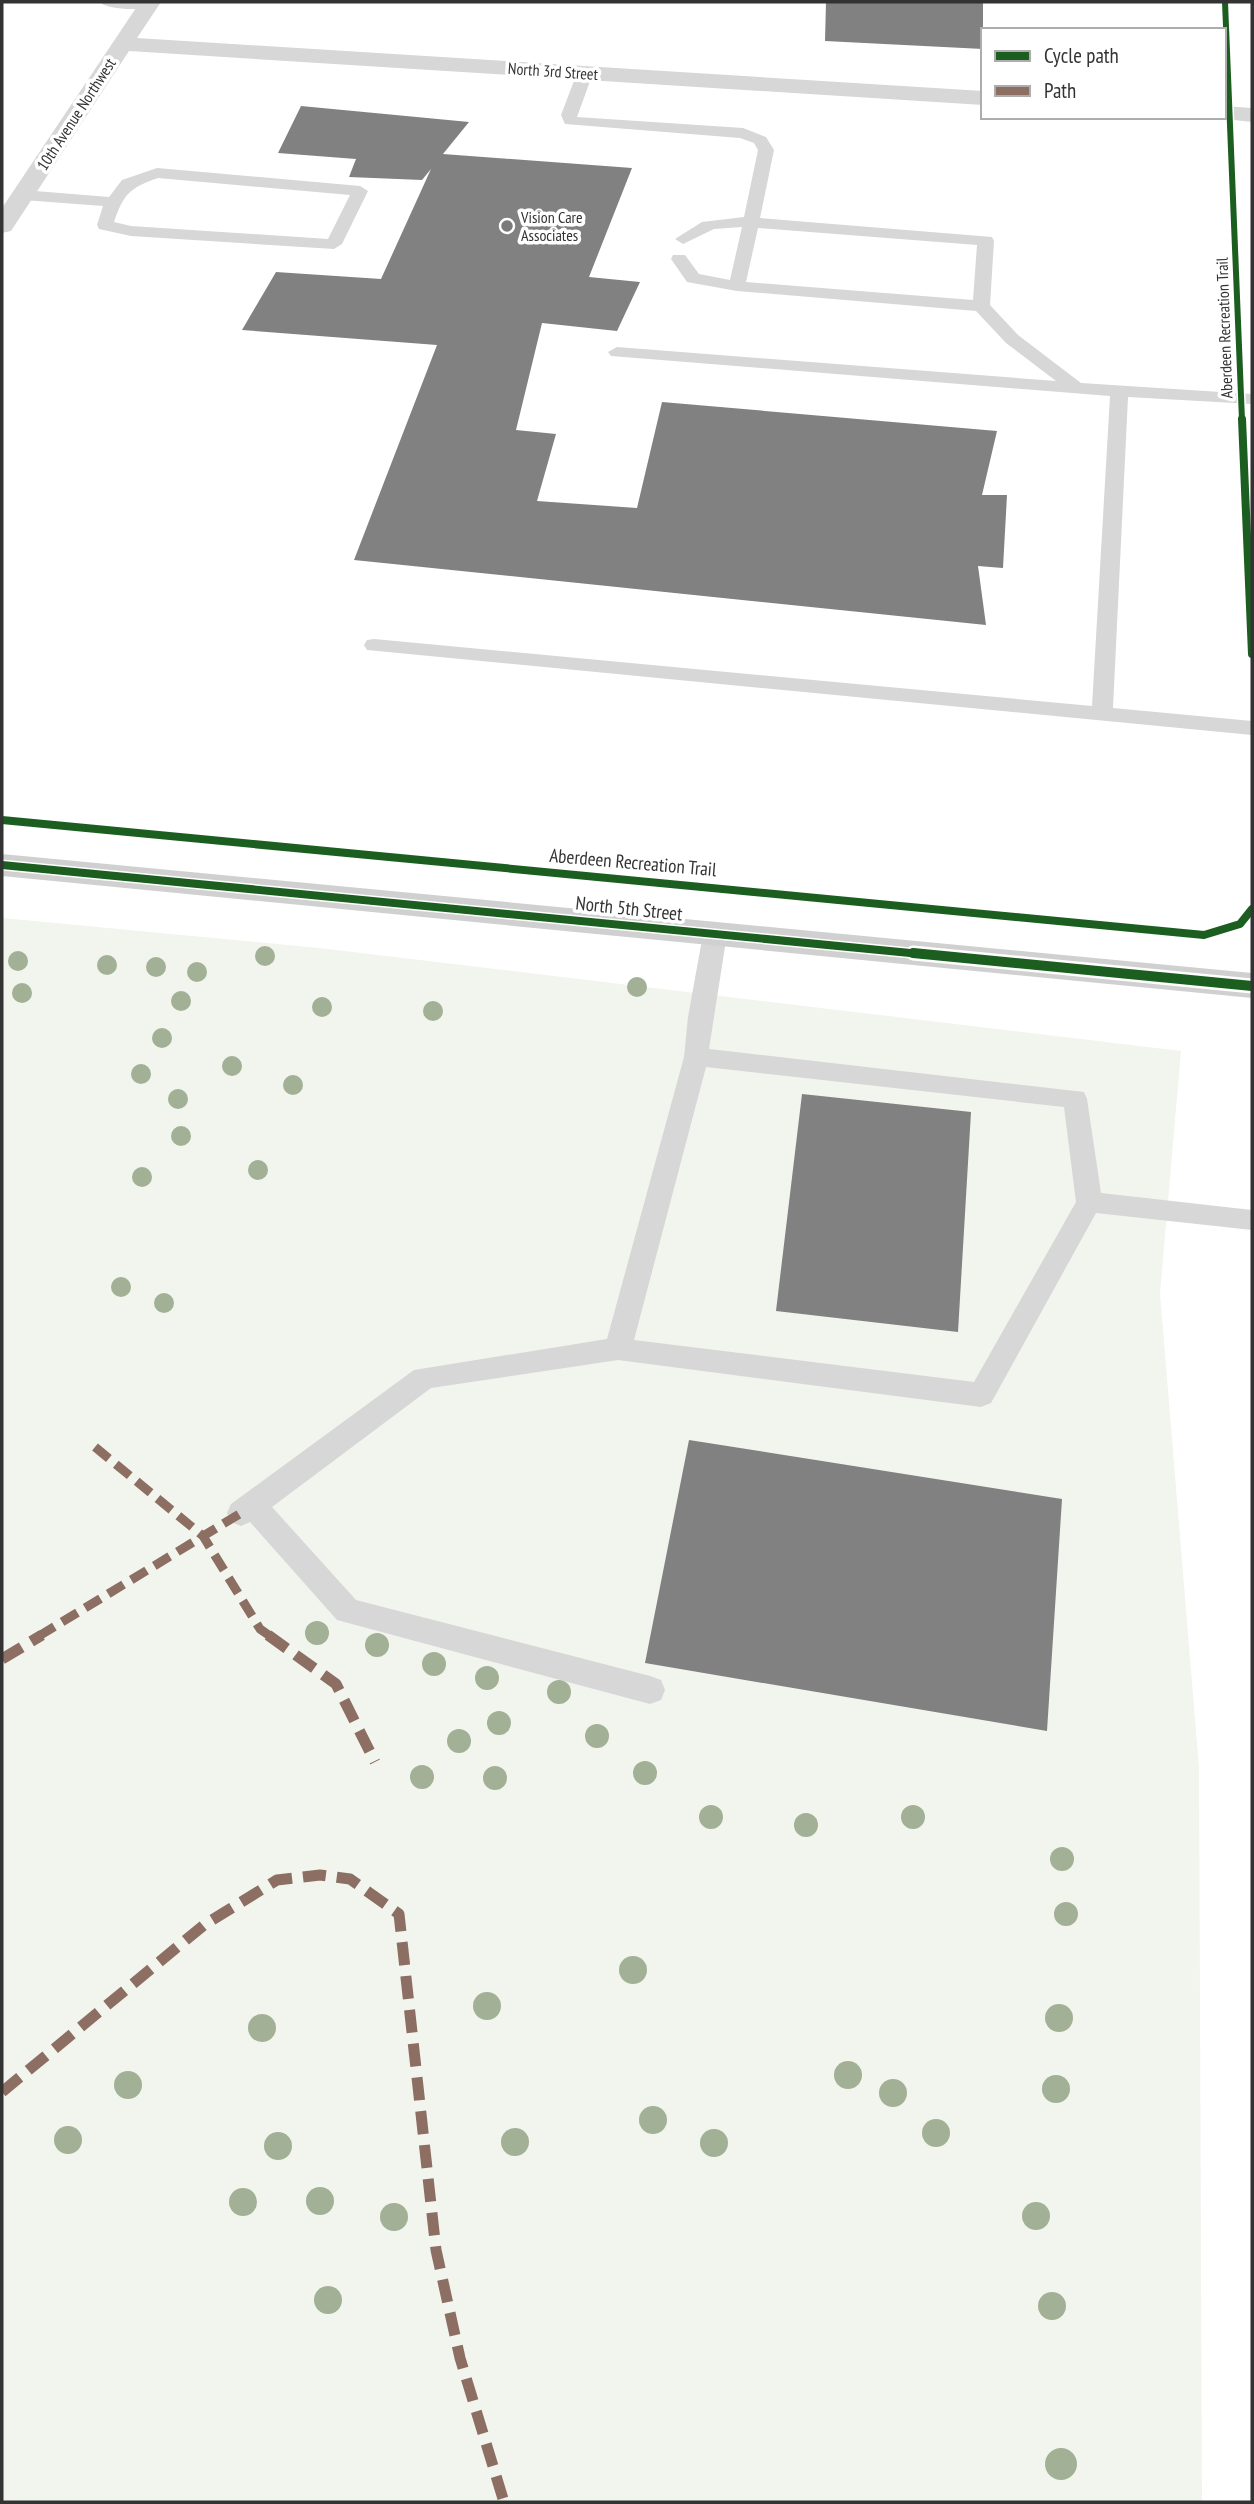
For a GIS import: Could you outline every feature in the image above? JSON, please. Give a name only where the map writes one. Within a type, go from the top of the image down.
[{"type":"street","name":"10th Avenue Northwest","points":[[2,226],[149,3]]},
{"type":"street","name":"North 3rd Street","points":[[122,44],[981,98]]},
{"type":"street","points":[[1226,113],[1252,115]]},
{"type":"street","name":"North 5th Street","points":[[2,864],[1252,986]]},
{"type":"lane","points":[[106,2],[149,3]]},
{"type":"lane","points":[[585,73],[569,115],[571,121],[743,133],[760,140],[766,150],[737,286]]},
{"type":"lane","points":[[157,173],[360,191],[334,244],[131,231],[105,225],[113,202],[128,183],[157,173]]},
{"type":"lane","points":[[23,195],[113,202]]},
{"type":"lane","points":[[683,239],[705,225],[725,221],[986,242],[981,306]]},
{"type":"lane","points":[[679,260],[693,278],[737,286],[981,306],[1013,340],[1077,388]]},
{"type":"lane","points":[[617,352],[1252,399]]},
{"type":"lane","points":[[1102,714],[1119,391]]},
{"type":"lane","points":[[374,645],[1252,728]]},
{"type":"lane","points":[[618,1349],[696,1057],[700,1017],[715,933]]},
{"type":"lane","points":[[650,1690],[347,1611],[246,1509],[424,1378],[618,1349],[981,1395],[1090,1202],[1075,1099],[696,1057]]},
{"type":"lane","points":[[1090,1202],[1252,1220]]},
{"type":"shaded area","points":[[2,918],[319,948],[1181,1051],[1160,1293],[1199,1768],[1202,2502],[2,2502]]},
{"type":"building","points":[[826,2],[983,2],[981,49],[825,41]]},
{"type":"building","points":[[301,106],[469,122],[443,154],[632,168],[589,277],[640,282],[617,331],[542,323],[516,430],[556,434],[537,501],[637,508],[662,402],[997,431],[982,495],[1007,495],[1003,568],[978,566],[986,625],[354,560],[437,345],[242,330],[276,272],[381,279],[431,169],[422,180],[349,177],[356,159],[278,153]]},
{"type":"building","points":[[802,1094],[971,1112],[958,1332],[776,1311]]},
{"type":"building","points":[[689,1440],[1062,1499],[1047,1731],[645,1663]]},
{"type":"marked path","points":[[95,1447],[203,1536],[260,1629],[336,1684],[375,1762]]},
{"type":"marked path","points":[[2,1659],[241,1513]]},
{"type":"marked path","points":[[2,2092],[204,1925],[277,1880],[320,1875],[350,1879],[399,1914],[436,2250],[460,2358],[504,2502]]},
{"type":"cycle path","name":"Aberdeen Recreation Trail","points":[[1225,2],[1252,654]]},
{"type":"cycle path","name":"Aberdeen Recreation Trail","points":[[2,820],[1204,935],[1240,924],[1252,909]]},
{"type":"cycle path","points":[[2,865],[1252,986]]},
{"type":"place","name":"Vision Care Associates","points":[[507,226]]}]
